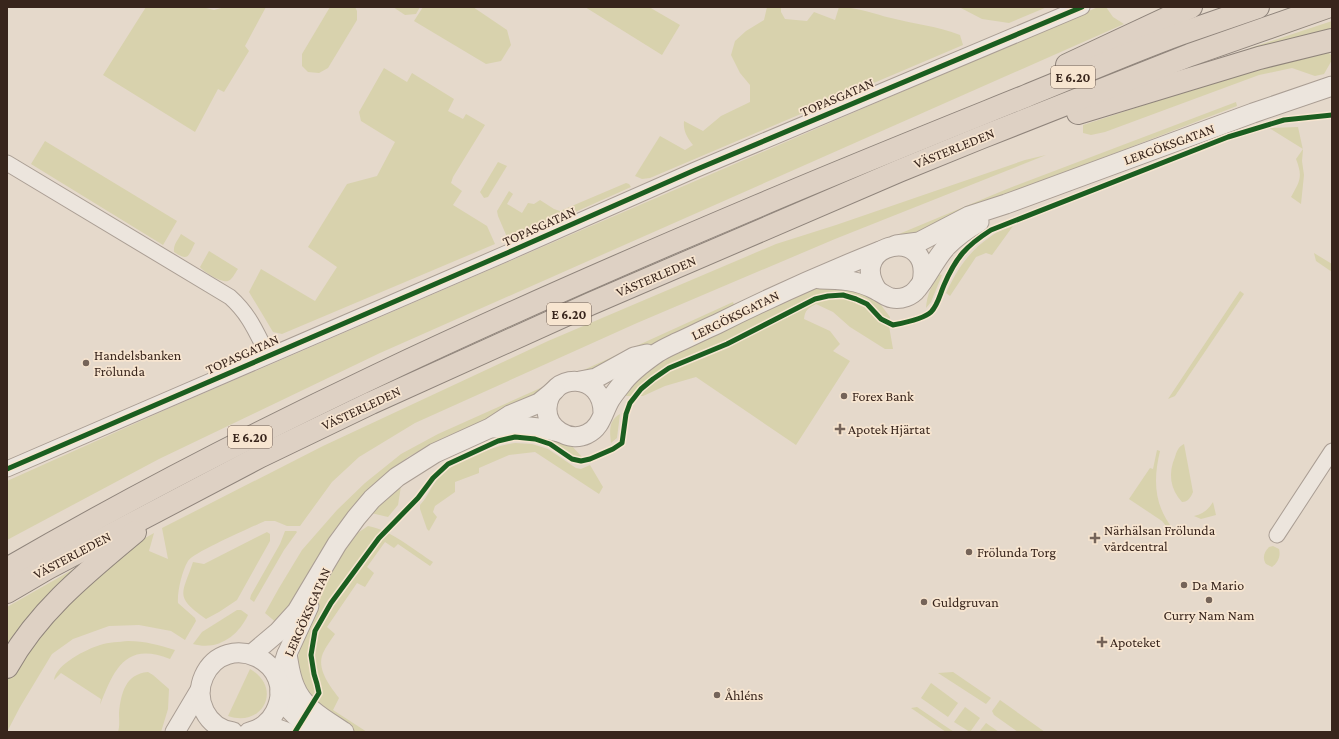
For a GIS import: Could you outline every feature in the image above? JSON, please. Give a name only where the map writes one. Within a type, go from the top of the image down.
[{"type":"highway","points":[[890,151],[1190,7]]},
{"type":"highway","name":"VÄSTERLEDEN","points":[[7,569],[76,529],[222,451],[414,358],[572,287],[890,151],[1178,35],[1258,7]]},
{"type":"highway","name":"VÄSTERLEDEN","points":[[7,592],[48,568],[173,501],[275,449],[371,402],[590,304],[899,171],[980,138],[1190,55],[1327,7]]},
{"type":"highway","points":[[980,138],[1075,114],[1259,58],[1332,40]]},
{"type":"highway","points":[[7,667],[31,630],[58,599],[91,568],[173,501]]},
{"type":"street","name":"TOPASGATAN","points":[[7,468],[507,253],[695,170],[1082,7]]},
{"type":"street","name":"LERGÖKSGATAN","points":[[490,428],[512,425],[542,427],[573,437],[587,435],[600,422],[611,399],[622,383],[658,352],[812,279],[888,248],[919,242],[969,216],[1006,204],[1253,112],[1332,86]]},
{"type":"street","name":"TOPASGATAN","points":[[7,163],[230,297],[241,307],[250,319],[268,356]]},
{"type":"street","name":"LERGÖKSGATAN","points":[[812,279],[842,279],[862,284],[893,298],[902,298],[910,295],[917,289],[946,247],[963,232],[1006,204]]},
{"type":"street","points":[[877,290],[872,282],[870,274],[871,265],[874,257],[888,248],[909,248],[919,257],[923,273],[922,282]]},
{"type":"street","name":"LERGÖKSGATAN","points":[[252,654],[278,632],[297,611],[337,544],[356,518],[368,504],[397,477],[435,453],[490,428],[510,415],[539,403],[562,384],[596,378],[634,357],[658,352]]},
{"type":"street","points":[[580,382],[588,384],[595,389],[603,405],[603,414]]},
{"type":"street","points":[[555,390],[550,398],[547,408],[548,417],[553,426],[560,432]]},
{"type":"street","points":[[1277,535],[1332,451]]},
{"type":"street","name":"LERGÖKSGATAN","points":[[251,732],[264,726],[273,716],[279,705],[279,686],[287,654],[337,544]]},
{"type":"street","points":[[233,732],[226,731],[213,723],[207,716],[200,699],[200,690],[202,680],[213,663],[222,657],[236,653],[252,654],[261,658],[268,664],[290,710],[301,721],[318,732]]},
{"type":"street","points":[[287,654],[290,674],[295,688],[302,698],[312,710],[344,732]]},
{"type":"street","points":[[175,732],[200,690]]},
{"type":"street","points":[[251,732],[275,728],[286,732]]},
{"type":"shaded area","points":[[146,7],[202,7],[214,10],[225,7],[266,7],[245,46],[249,51],[224,92],[218,89],[195,132],[103,75]]},
{"type":"shaded area","points":[[330,7],[355,7],[357,11],[357,20],[328,68],[319,73],[308,72],[302,66],[302,54]]},
{"type":"shaded area","points":[[393,7],[420,7],[416,14],[405,15]]},
{"type":"shaded area","points":[[423,7],[473,7],[507,30],[511,45],[501,61],[486,64],[414,21]]},
{"type":"shaded area","points":[[585,7],[649,7],[680,25],[662,55]]},
{"type":"shaded area","points":[[767,7],[781,7],[781,12],[785,19],[807,21],[814,12],[835,20],[839,7],[859,9],[952,32],[960,35],[963,45],[650,178],[642,179],[635,176],[660,136],[685,150],[693,145],[686,134],[684,121],[703,131],[721,116],[750,102],[750,85],[740,73],[731,55],[735,41],[746,31],[764,20]]},
{"type":"shaded area","points":[[959,7],[1047,7],[1009,23],[982,19]]},
{"type":"shaded area","points":[[1098,7],[1106,7],[1113,17],[1124,24],[380,353],[159,459],[7,540],[7,481],[163,411]]},
{"type":"shaded area","points":[[1332,21],[1332,33],[1252,53],[1250,48]]},
{"type":"shaded area","points":[[1327,51],[1331,55],[1332,60],[1324,74],[1315,76],[1292,68],[1259,75],[1105,132],[1091,135],[1083,133],[1083,125],[1209,84]]},
{"type":"shaded area","points":[[384,68],[407,82],[412,73],[454,99],[448,111],[463,119],[466,114],[485,125],[453,177],[451,183],[462,191],[453,205],[487,226],[495,244],[282,334],[273,332],[249,292],[261,269],[315,301],[337,267],[308,247],[347,184],[377,176],[395,142],[361,121],[359,112]]},
{"type":"shaded area","points":[[1236,102],[1237,106],[967,210],[945,222],[901,239],[899,234],[1007,189]]},
{"type":"shaded area","points":[[1298,127],[1303,149],[1269,128]]},
{"type":"shaded area","points":[[45,141],[177,221],[163,245],[31,164]]},
{"type":"shaded area","points":[[1303,149],[1302,161],[1304,175],[1301,204],[1291,197],[1300,179],[1296,159]]},
{"type":"shaded area","points":[[1046,155],[835,239],[637,323],[415,423],[359,457],[332,482],[300,526],[287,526],[275,521],[265,521],[192,557],[188,561],[184,570],[178,593],[178,603],[195,618],[196,621],[185,640],[171,631],[139,625],[109,626],[73,639],[52,654],[20,707],[7,732],[7,678],[24,648],[124,550],[154,533],[149,551],[168,559],[162,528],[323,446],[548,341],[776,244],[1025,160]]},
{"type":"shaded area","points":[[498,162],[507,166],[488,197],[484,198],[480,192]]},
{"type":"shaded area","points":[[626,183],[631,187],[515,239],[507,237],[498,216],[497,211],[509,191],[513,194],[507,204],[522,213],[528,203],[534,204],[540,200],[560,211]]},
{"type":"shaded area","points":[[1013,226],[992,255],[986,253],[976,257],[950,296],[946,293],[959,269],[975,249],[995,234]]},
{"type":"shaded area","points":[[181,234],[195,243],[188,256],[185,257],[174,252],[175,245]]},
{"type":"shaded area","points":[[209,251],[238,269],[228,281],[217,279],[205,272],[200,267]]},
{"type":"shaded area","points":[[1314,253],[1332,264],[1332,272],[1316,261]]},
{"type":"shaded area","points":[[938,274],[942,275],[931,302],[926,308],[929,294]]},
{"type":"shaded area","points":[[834,284],[875,297],[890,317],[889,326],[893,349],[885,349],[850,327],[833,312],[816,304],[807,310],[804,319],[830,331],[840,344],[833,351],[850,361],[796,445],[696,377],[665,386],[643,396],[620,396],[631,383],[665,358],[818,287]]},
{"type":"shaded area","points":[[1240,291],[1244,294],[1175,396],[1168,399]]},
{"type":"shaded area","points":[[733,302],[735,307],[637,351],[594,373],[577,373]]},
{"type":"shaded area","points":[[545,386],[547,390],[533,399],[443,438],[408,457],[369,489],[332,533],[307,583],[278,624],[265,613],[302,550],[337,510],[365,483],[401,454],[438,434]]},
{"type":"shaded area","points":[[620,414],[617,438],[611,443],[610,430],[612,423],[613,420]]},
{"type":"shaded area","points":[[542,437],[569,443],[582,457],[574,457],[555,443]]},
{"type":"shaded area","points":[[515,443],[532,444],[548,449],[576,468],[581,469],[590,465],[603,487],[599,494],[535,452],[509,455],[479,468],[479,473],[455,482],[455,492],[435,506],[433,512],[437,517],[429,531],[427,529],[420,505],[439,477],[454,465],[474,455],[496,447]]},
{"type":"shaded area","points":[[1184,444],[1193,492],[1189,499],[1182,502],[1175,492],[1171,481],[1171,469],[1177,451],[1180,446]]},
{"type":"shaded area","points":[[1157,450],[1160,451],[1156,472],[1157,492],[1162,511],[1173,529],[1171,532],[1162,521],[1129,499],[1150,468],[1153,469]]},
{"type":"shaded area","points":[[401,486],[398,505],[388,517],[371,513],[392,493]]},
{"type":"shaded area","points":[[1213,502],[1216,515],[1201,519],[1194,516],[1205,511]]},
{"type":"shaded area","points":[[368,526],[377,528],[394,536],[433,562],[430,566],[398,544],[394,548],[385,542],[367,567],[374,573],[365,587],[357,583],[327,627],[335,634],[323,653],[321,665],[325,677],[339,698],[333,710],[367,732],[352,732],[319,709],[299,682],[298,658],[301,642],[311,615],[344,548],[356,534]]},
{"type":"shaded area","points":[[285,531],[297,532],[284,550],[254,602],[250,599],[251,595],[280,544]]},
{"type":"shaded area","points":[[267,532],[270,534],[270,541],[237,600],[206,619],[189,605],[183,594],[193,562],[204,564]]},
{"type":"shaded area","points":[[1273,546],[1279,549],[1280,554],[1272,567],[1266,564],[1264,557],[1267,549]]},
{"type":"shaded area","points":[[79,566],[7,648],[7,607]]},
{"type":"shaded area","points":[[237,610],[241,610],[248,615],[244,623],[233,635],[226,640],[211,645],[202,646],[193,644],[202,632]]},
{"type":"shaded area","points":[[128,641],[152,644],[175,650],[170,659],[155,654],[142,654],[132,656],[123,662],[116,670],[100,705],[101,699],[61,673],[54,680],[60,668],[80,654],[103,644]]},
{"type":"shaded area","points":[[250,669],[260,677],[265,686],[267,695],[264,704],[259,711],[251,716],[240,718],[228,716]]},
{"type":"shaded area","points":[[148,672],[169,689],[168,709],[161,732],[118,732],[121,699],[126,686],[134,677]]},
{"type":"shaded area","points":[[953,672],[991,698],[986,704],[938,673]]},
{"type":"shaded area","points":[[931,683],[958,703],[948,717],[921,698]]},
{"type":"shaded area","points":[[1000,700],[1045,732],[1018,732],[994,715],[992,711]]},
{"type":"shaded area","points":[[917,707],[954,732],[946,732],[911,708]]},
{"type":"shaded area","points":[[965,707],[980,718],[970,732],[954,722]]},
{"type":"shaded area","points":[[986,723],[999,732],[979,732]]},
{"type":"cycle path","points":[[7,469],[695,170],[1082,7]]},
{"type":"cycle path","points":[[295,732],[319,693],[311,655],[315,631],[331,603],[379,538],[418,498],[433,478],[448,464],[498,441],[515,437],[535,439],[550,444],[572,459],[581,461],[590,459],[613,449],[622,443],[626,414],[630,403],[641,389],[653,379],[669,368],[727,344],[815,299],[843,295],[856,299],[867,304],[881,319],[893,325],[919,319],[931,312],[937,303],[948,275],[963,253],[975,241],[991,230],[1228,137],[1284,120],[1332,115]]},
{"type":"place","name":"Handelsbanken Frölunda","points":[[86,363]]},
{"type":"place","name":"Forex Bank","points":[[844,396]]},
{"type":"place","name":"Apotek Hjärtat","points":[[840,429]]},
{"type":"place","name":"Närhälsan Frölunda vårdcentral","points":[[1095,538]]},
{"type":"place","name":"Frölunda Torg","points":[[969,552]]},
{"type":"place","name":"Da Mario","points":[[1184,585]]},
{"type":"place","name":"Curry Nam Nam","points":[[1209,600]]},
{"type":"place","name":"Guldgruvan","points":[[924,602]]},
{"type":"place","name":"Apoteket","points":[[1102,642]]},
{"type":"place","name":"Åhléns","points":[[717,695]]}]
